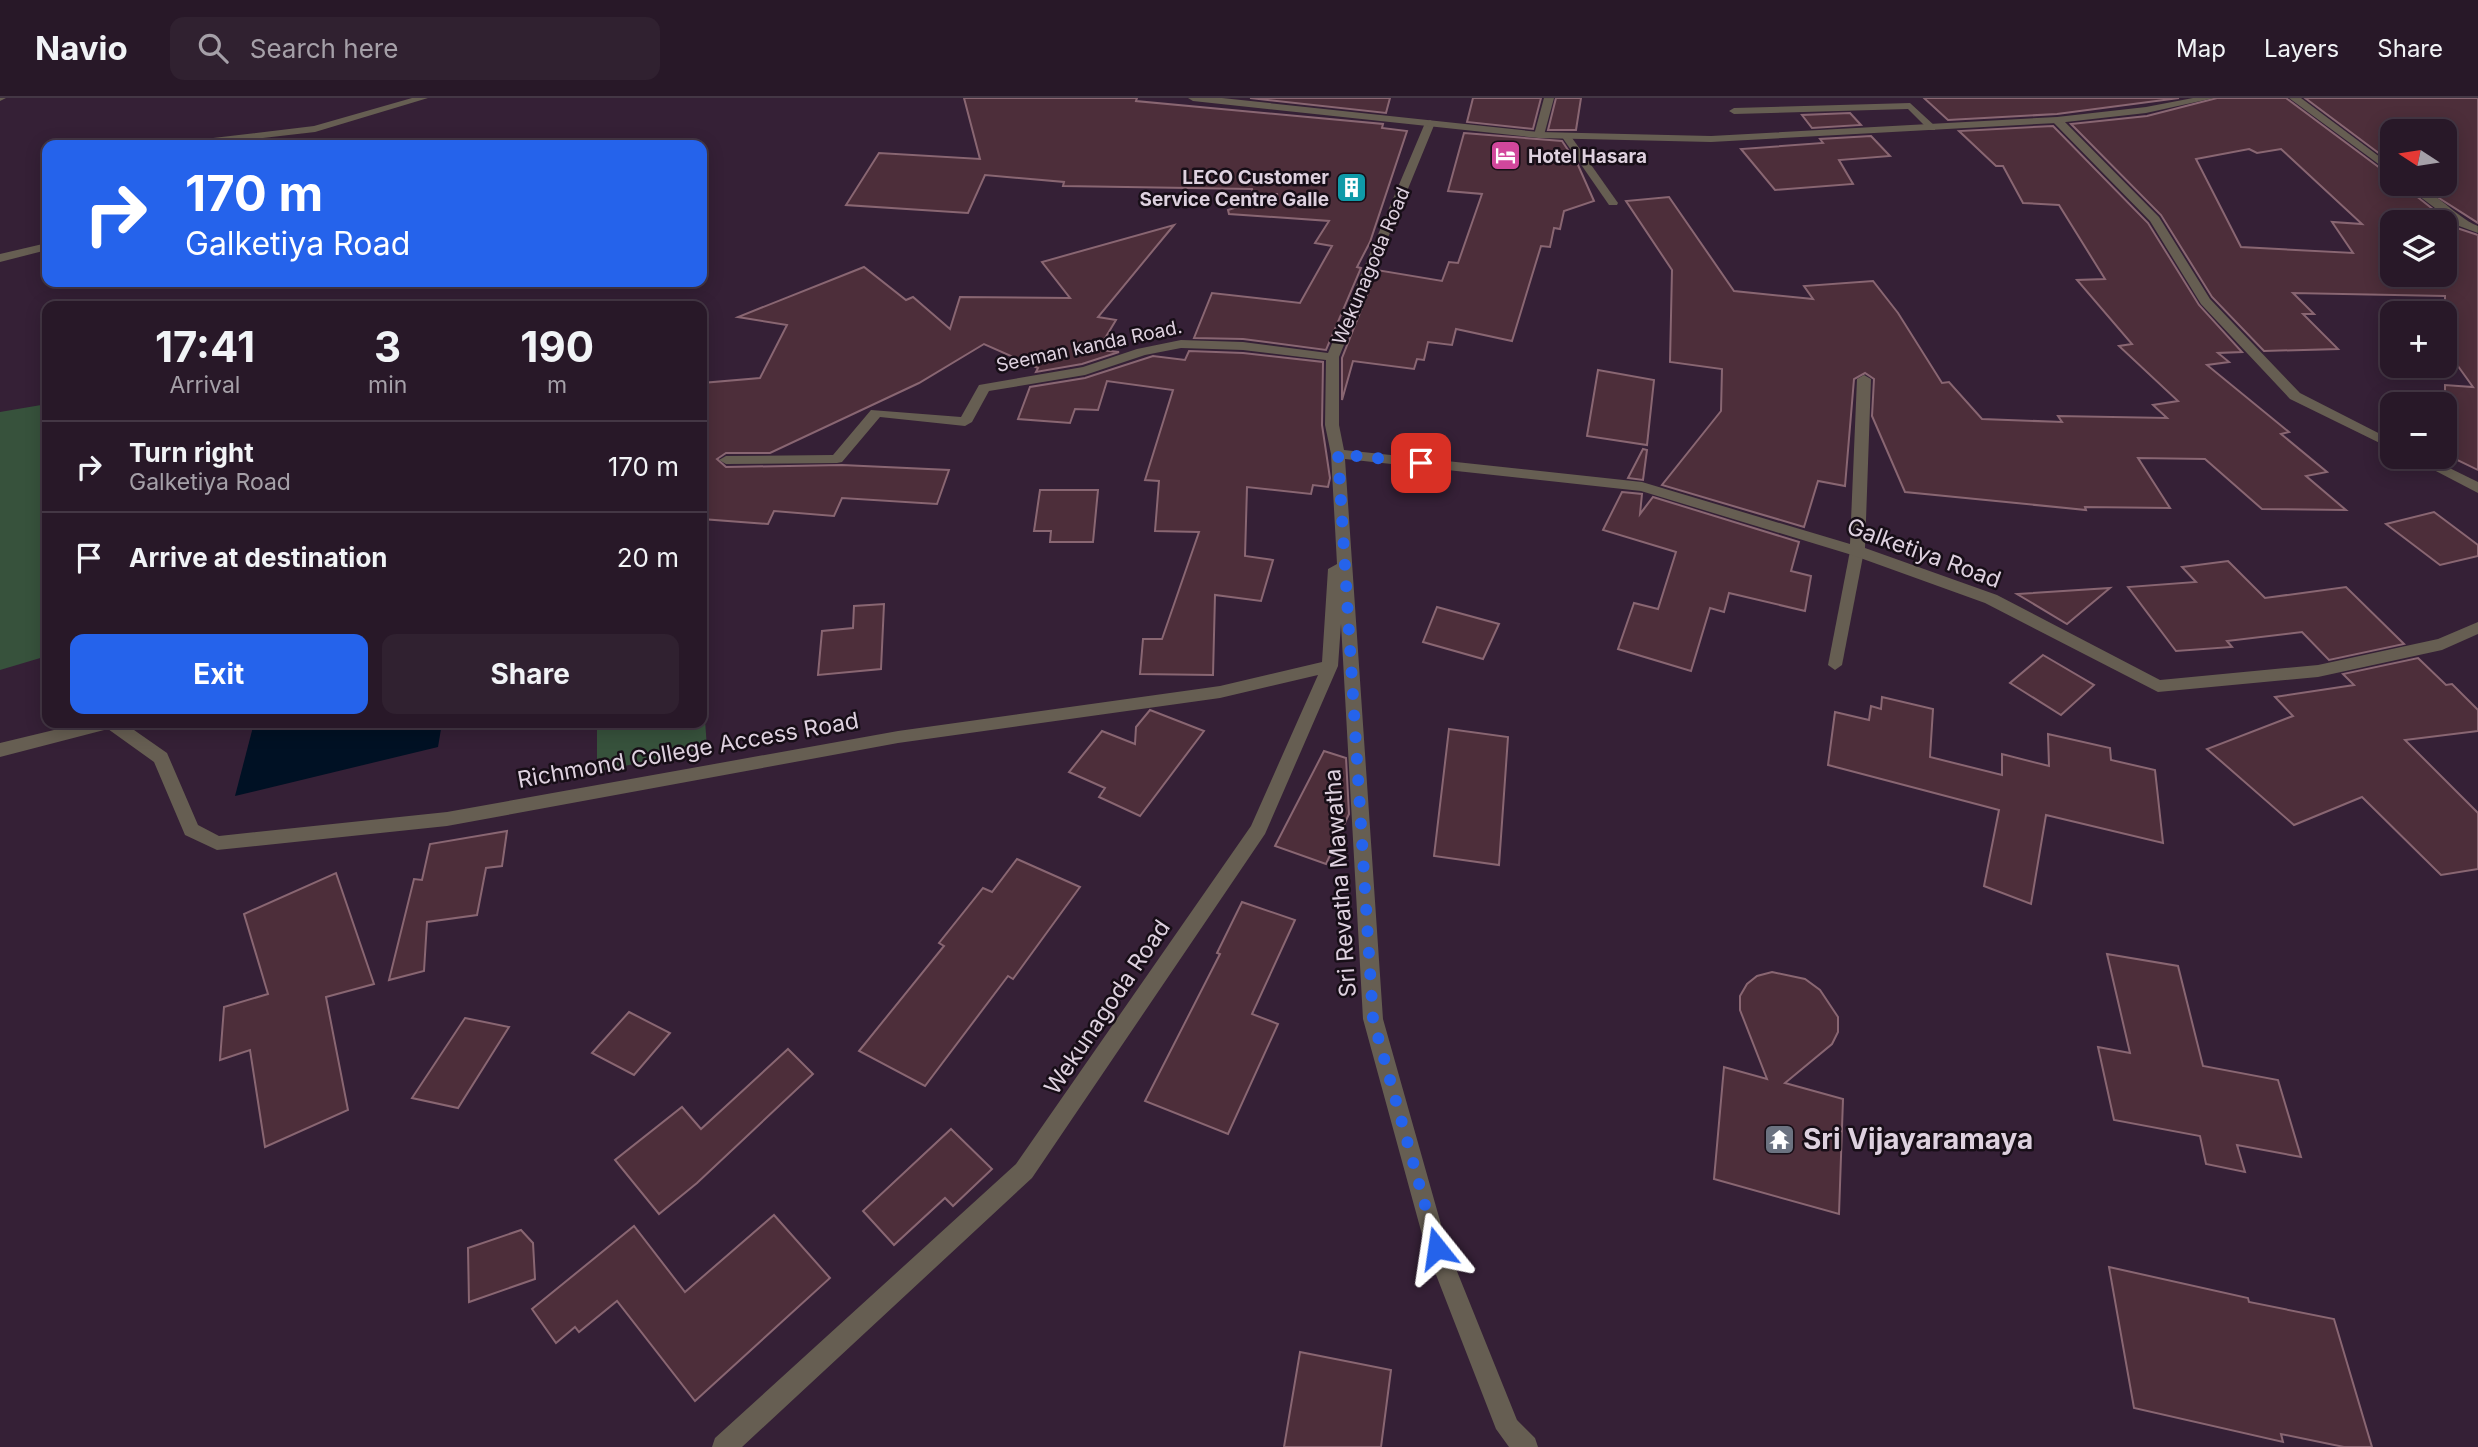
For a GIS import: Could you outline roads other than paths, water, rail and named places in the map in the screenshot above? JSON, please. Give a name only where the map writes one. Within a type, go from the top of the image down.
[{"type":"street","points":[[222,140],[315,129],[423,98]]},
{"type":"street","points":[[1193,98],[1539,135],[1712,139],[2057,120],[2146,110],[2209,98]]},
{"type":"street","points":[[2294,98],[2380,162]]},
{"type":"street","points":[[2057,120],[2155,219],[2205,301],[2295,396],[2380,439]]},
{"type":"street","name":"Wekunagoda Road","points":[[1338,454],[1332,425],[1333,356],[1430,123]]},
{"type":"street","points":[[2425,196],[2463,224],[2478,229]]},
{"type":"street","points":[[0,258],[42,247]]},
{"type":"street","name":"Seeman kanda Road.","points":[[726,460],[837,459],[876,413],[965,422],[984,388],[1086,370],[1142,352],[1181,344],[1243,346],[1333,356]]},
{"type":"street","points":[[1857,551],[1864,379]]},
{"type":"street","name":"Sri Revatha Mawatha","points":[[1338,454],[1373,1019],[1437,1248],[1508,1429],[1526,1447]]},
{"type":"street","name":"Galketiya Road","points":[[1338,454],[1642,487],[1857,551],[1991,599],[2158,686],[2318,671],[2442,644],[2478,628]]},
{"type":"street","points":[[2440,469],[2478,488]]},
{"type":"street","name":"Wekunagoda Road","points":[[724,1447],[1024,1171],[1259,829],[1330,666],[1340,488]]},
{"type":"street","name":"Richmond College Access Road","points":[[117,728],[161,758],[191,830],[217,843],[447,819],[898,737],[1220,692],[1330,666]]},
{"type":"street","name":"Richmond College Access Road","points":[[0,750],[90,728]]},
{"type":"lane","points":[[1539,135],[1549,98]]},
{"type":"lane","points":[[1734,111],[1910,106],[1933,128]]},
{"type":"lane","points":[[1567,137],[1613,203]]},
{"type":"lane","points":[[1835,664],[1857,551]]},
{"type":"water","points":[[253,728],[441,728],[438,747],[235,796]]},
{"type":"place","name":"Hotel Hasara","points":[[1505,156]]},
{"type":"place","name":"LECO Customer Service Centre Galle","points":[[1352,188]]},
{"type":"place","name":"Sri Vijayaramaya","points":[[1780,1139]]}]
